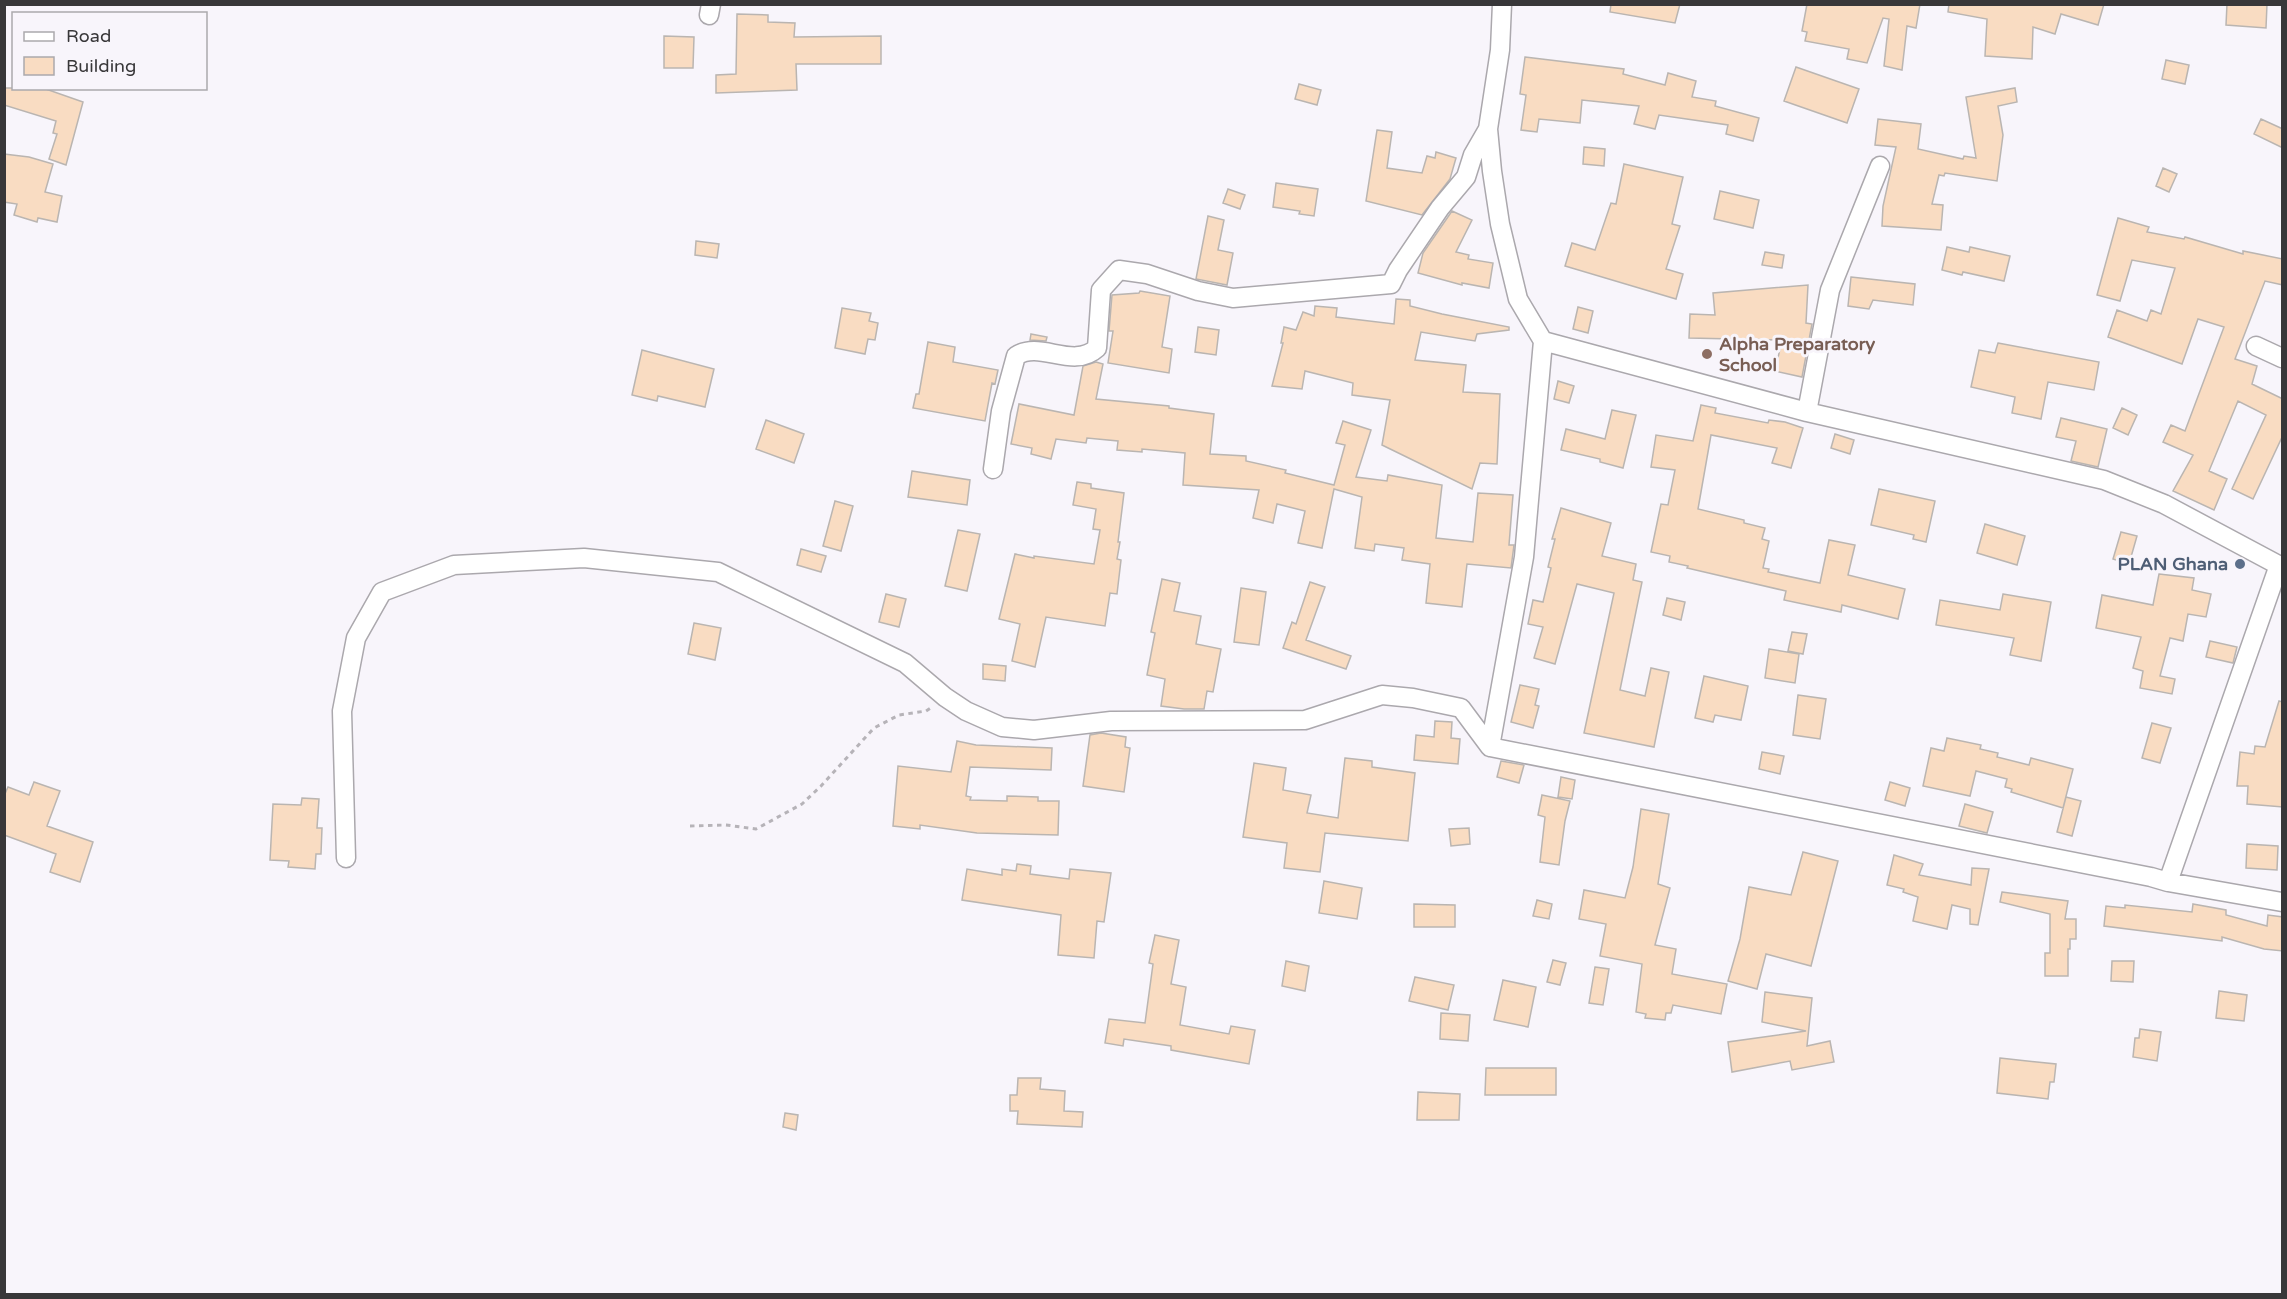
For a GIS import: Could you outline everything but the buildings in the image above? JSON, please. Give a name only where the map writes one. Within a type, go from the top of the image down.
[{"type":"street","points":[[1490,747],[1524,557],[1543,341],[1518,299],[1500,224],[1488,129],[1500,50],[1502,4]]},
{"type":"street","points":[[993,469],[1001,411],[1016,356],[1026,351],[1080,358],[1091,354],[1097,348],[1101,290],[1119,270],[1147,274],[1198,291],[1233,298],[1391,284],[1440,208],[1466,177],[1473,155],[1488,129]]},
{"type":"street","points":[[1807,412],[1830,290],[1880,166]]},
{"type":"street","points":[[1543,341],[1807,412],[2104,480],[2164,504],[2281,566],[2168,882]]},
{"type":"street","points":[[2256,346],[2283,358]]},
{"type":"street","points":[[346,858],[342,711],[356,638],[382,592],[454,565],[584,558],[718,572],[905,663],[945,698],[966,711],[1002,727],[1034,730],[1111,720],[1305,720],[1382,695],[1413,698],[1461,708],[1490,747],[2168,882],[2283,902]]},
{"type":"path","points":[[690,826],[726,825],[756,829],[802,804],[874,728],[899,715],[926,711],[945,698]]},
{"type":"place","name":"Alpha Preparatory School","points":[[1707,354]]},
{"type":"place","name":"PLAN Ghana","points":[[2240,564]]}]
